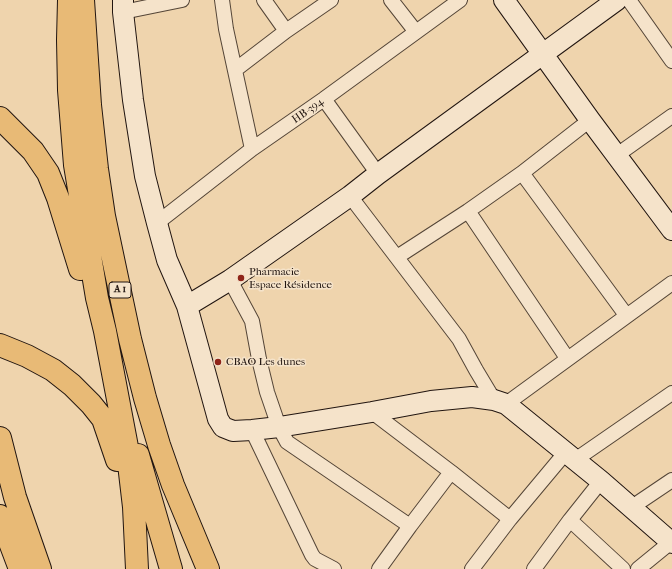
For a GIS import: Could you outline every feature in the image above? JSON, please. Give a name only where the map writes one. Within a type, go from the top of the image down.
[{"type":"highway","points":[[69,0],[69,90],[75,165],[96,298],[105,330],[124,436],[134,454],[171,569]]},
{"type":"highway","name":"A 1","points":[[83,0],[90,105],[104,216],[130,339],[145,398],[159,444],[173,485],[208,569]]},
{"type":"highway","points":[[5,122],[34,151],[48,173],[58,198],[114,381]]},
{"type":"highway","points":[[0,345],[27,356],[53,370],[91,404],[134,454],[134,507],[137,569]]},
{"type":"highway","points":[[103,419],[131,506],[135,535]]},
{"type":"highway","points":[[0,438],[15,497],[40,569]]},
{"type":"highway","points":[[0,516],[20,569]]},
{"type":"street","points":[[182,0],[123,6],[133,100],[145,176],[167,260],[187,306],[218,419],[223,427],[233,431],[279,427],[453,398],[472,397],[500,402],[567,358],[672,282]]},
{"type":"street","points":[[222,0],[226,29],[252,149]]},
{"type":"street","points":[[264,0],[286,30]]},
{"type":"street","points":[[235,70],[286,30],[331,0]]},
{"type":"street","points":[[391,0],[416,32]]},
{"type":"street","name":"HB-394","points":[[157,223],[252,149],[324,99],[460,0]]},
{"type":"street","points":[[504,0],[590,120],[672,230]]},
{"type":"street","points":[[187,306],[230,280],[350,196],[543,53],[618,0],[672,60]]},
{"type":"street","points":[[324,99],[378,174]]},
{"type":"street","points":[[617,155],[672,116]]},
{"type":"street","points":[[397,257],[468,211],[522,173],[590,120]]},
{"type":"street","points":[[522,173],[626,315]]},
{"type":"street","points":[[350,196],[459,340],[476,370],[500,402],[601,481],[671,542],[638,569]]},
{"type":"street","points":[[468,211],[567,358]]},
{"type":"street","points":[[230,280],[252,321],[267,392],[279,427],[287,442],[410,526]]},
{"type":"street","points":[[472,569],[510,519],[570,456],[672,393]]},
{"type":"street","points":[[372,412],[510,519]]},
{"type":"street","points":[[252,430],[312,555],[315,559],[334,569]]},
{"type":"street","points":[[379,569],[451,472]]},
{"type":"street","points":[[632,507],[672,480]]},
{"type":"street","points":[[534,569],[601,481]]},
{"type":"street","points":[[570,520],[623,569]]},
{"type":"place","name":"Pharmacie Espace Résidence","points":[[241,278]]},
{"type":"place","name":"CBAO Les dunes","points":[[218,362]]}]
